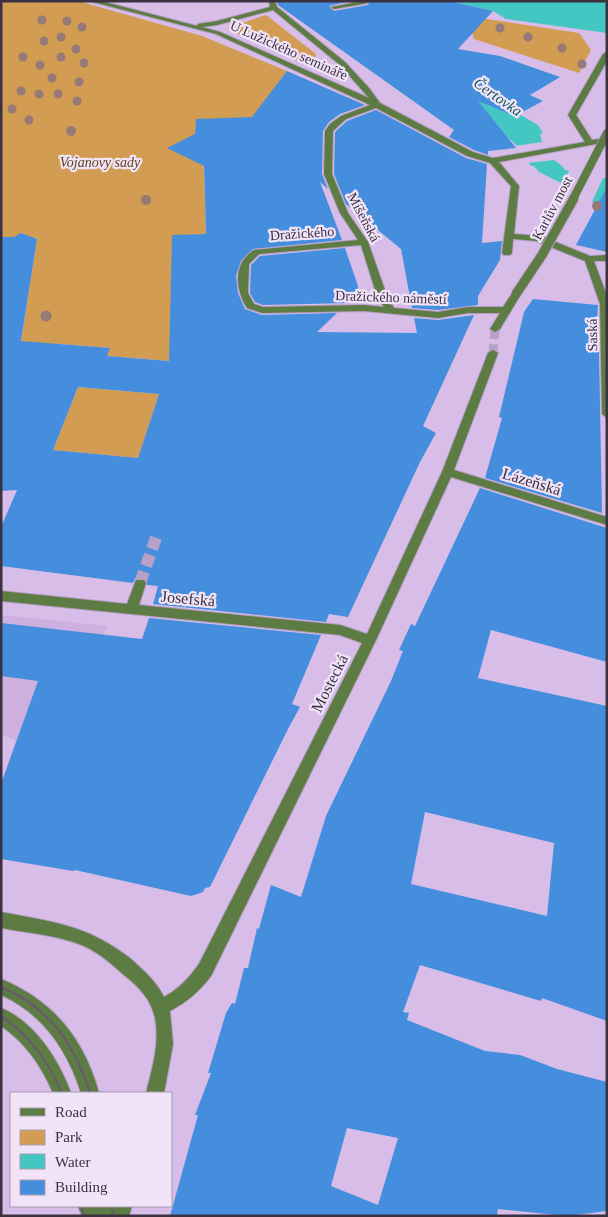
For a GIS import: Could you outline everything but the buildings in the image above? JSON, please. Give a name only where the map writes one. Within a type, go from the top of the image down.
[{"type":"street","name":"U Lužického semináře","points":[[92,1],[218,32],[377,105],[470,154],[493,161]]},
{"type":"street","points":[[334,7],[364,3]]},
{"type":"street","name":"U Lužického semináře","points":[[188,26],[217,23],[273,5],[283,15],[326,47],[363,83],[377,105]]},
{"type":"street","points":[[283,15],[292,14]]},
{"type":"street","points":[[590,143],[572,115],[607,54]]},
{"type":"street","name":"Míšeňská","points":[[377,105],[340,120],[329,131],[328,174],[344,213],[364,242],[382,296],[391,310]]},
{"type":"street","name":"Karlův most","points":[[507,310],[567,213],[607,133]]},
{"type":"street","points":[[493,161],[607,140]]},
{"type":"street","points":[[493,161],[515,186],[507,254]]},
{"type":"street","points":[[509,236],[538,238],[589,259],[607,258]]},
{"type":"street","name":"Dražického","points":[[262,310],[250,306],[242,293],[244,264],[251,255],[263,250],[364,242]]},
{"type":"street","name":"Saská","points":[[589,259],[605,304],[607,414]]},
{"type":"street","name":"Dražického náměstí","points":[[262,310],[391,310],[438,316],[468,310],[507,310]]},
{"type":"street","points":[[495,329],[507,310]]},
{"type":"street","name":"Mostecká","points":[[161,1007],[178,998],[192,986],[205,970],[370,640],[448,472],[493,352]]},
{"type":"street","name":"Lázeňská","points":[[448,472],[607,521]]},
{"type":"street","points":[[131,609],[140,583]]},
{"type":"street","name":"Josefská","points":[[1,596],[340,630],[370,640]]},
{"type":"street","points":[[1,920],[87,940],[115,957],[141,979],[155,994],[161,1007],[165,1047],[156,1092]]},
{"type":"street","points":[[1,987],[26,998],[50,1018],[72,1048],[90,1092]]},
{"type":"street","points":[[1,1016],[18,1028],[39,1050],[61,1092]]},
{"type":"shaded area","points":[[1,615],[107,626],[46,772],[7,766],[16,740],[1,735]]},
{"type":"green space","name":"Vojanovy sady","points":[[1,1],[78,1],[202,36],[287,71],[276,86],[266,117],[195,130],[195,134],[203,145],[206,234],[172,236],[171,361],[107,356],[110,348],[61,344],[58,352],[20,349],[37,238],[24,238],[22,233],[16,237],[1,237]]},
{"type":"green space","points":[[266,15],[316,54],[314,62],[306,62],[284,55],[227,28]]},
{"type":"green space","points":[[467,16],[579,33],[591,50],[579,73],[474,39]]},
{"type":"green space","points":[[78,387],[159,394],[138,458],[53,450]]},
{"type":"water","points":[[449,1],[607,1],[607,33],[506,19],[493,11]]},
{"type":"water","name":"Čertovka","points":[[412,9],[519,114],[538,125],[543,133],[540,134],[542,142],[565,170],[607,178],[607,209],[537,174],[515,144],[477,110]]},
{"type":"pier","points":[[542,142],[566,168],[607,175],[607,178],[603,178],[591,204],[537,174],[530,166],[534,166],[539,172],[563,184],[569,171],[554,160],[528,163],[515,146]]},
{"type":"tunnel","points":[[493,353],[495,329]]},
{"type":"tunnel","points":[[140,583],[157,535]]},
{"type":"tram line","points":[[1,987],[33,1005],[58,1029],[76,1058],[90,1092]]},
{"type":"tram line","points":[[1,1016],[21,1032],[37,1050],[51,1070],[62,1092]]},
{"type":"tram line","points":[[82,1207],[84,1216]]},
{"type":"tram line","points":[[111,1207],[114,1216]]}]
